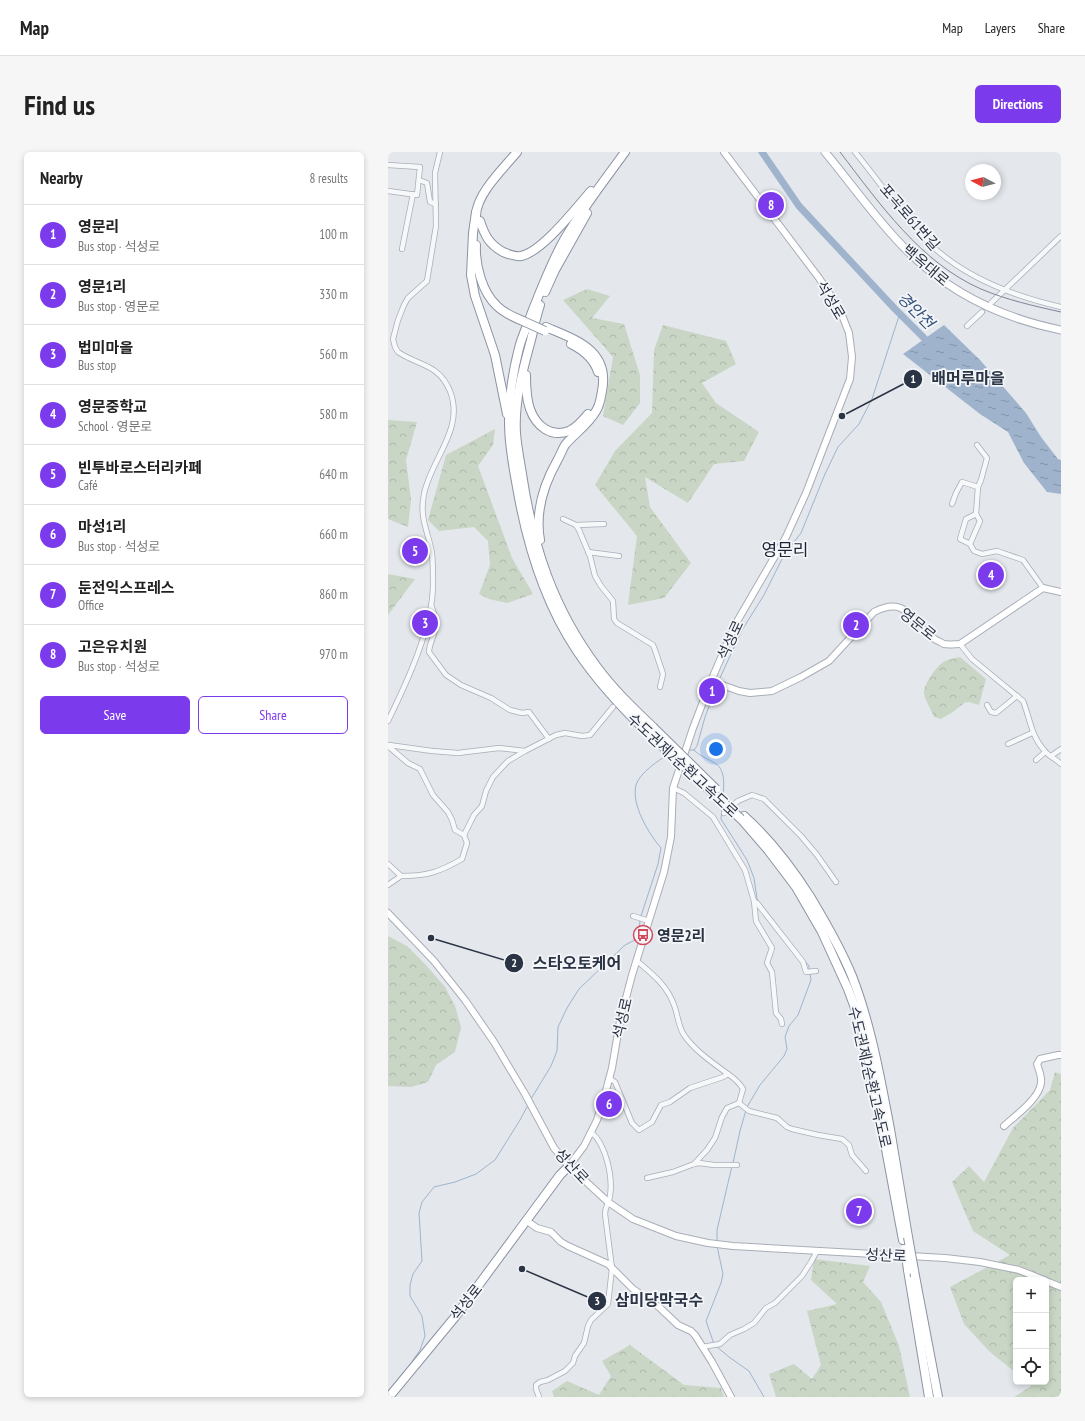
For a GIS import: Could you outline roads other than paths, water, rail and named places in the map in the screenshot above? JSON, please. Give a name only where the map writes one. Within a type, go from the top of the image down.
[{"type":"highway","points":[[509,420],[495,355],[475,296],[471,275],[473,233],[476,212],[483,193],[517,152]]},
{"type":"highway","points":[[522,152],[488,196],[480,212],[480,221],[481,258],[486,283],[496,298],[524,320]]},
{"type":"highway","points":[[480,221],[486,236],[494,247],[508,254],[520,256],[532,252],[545,242],[594,188],[624,152]]},
{"type":"highway","name":"수도권제2순환고속도로","points":[[624,152],[582,212],[564,241],[545,277],[519,348],[509,420],[511,449],[520,503],[532,553],[545,590],[565,631],[588,667],[614,698],[742,817],[796,887],[822,932],[848,989],[858,1016],[871,1069],[915,1276],[938,1397]]},
{"type":"highway","name":"수도권제2순환고속도로","points":[[630,152],[587,213],[555,270],[538,312],[525,363],[518,401],[516,433],[528,512],[542,562],[554,593],[567,619],[588,654],[650,730]]},
{"type":"highway","points":[[476,212],[476,250],[480,275],[486,291],[496,305],[508,314],[586,346],[598,357],[602,368],[604,382],[601,398],[596,411],[584,427],[565,445],[546,483],[538,518],[538,527],[543,554],[542,562]]},
{"type":"highway","points":[[525,363],[527,397],[530,410],[536,422],[547,431],[560,433],[570,430],[594,407],[600,383],[598,370],[592,359],[577,347],[546,329]]},
{"type":"highway","name":"석성로","points":[[393,1396],[529,1222],[560,1175],[569,1166]]},
{"type":"highway","name":"수도권제2순환고속도로","points":[[906,1238],[908,1270],[929,1397]]},
{"type":"main road","name":"백옥대로","points":[[825,152],[896,239],[936,276],[963,295],[992,309],[1026,322],[1061,330]]},
{"type":"street","points":[[388,721],[402,693],[419,649],[432,607],[432,553],[423,519],[423,500],[428,480],[442,453],[450,432],[454,409],[450,392],[444,379],[439,373],[402,354],[395,347],[393,339],[404,304],[408,298],[427,281],[436,226],[435,173],[440,152]]},
{"type":"street","name":"석성로","points":[[569,1166],[584,1146],[597,1120],[609,1078],[620,1022],[646,920],[664,872],[671,837],[673,788],[682,758],[736,625],[786,537],[806,493],[850,379],[852,357],[849,333],[840,310],[819,278],[724,152]]},
{"type":"street","name":"포곡로61번길","points":[[855,152],[928,242],[946,258],[978,278],[1003,290],[1061,307]]},
{"type":"street","points":[[388,165],[420,168],[417,195],[388,191]]},
{"type":"street","points":[[419,180],[427,184],[430,202],[436,204]]},
{"type":"street","points":[[402,249],[413,194]]},
{"type":"street","points":[[990,303],[1061,236]]},
{"type":"street","points":[[967,326],[982,312]]},
{"type":"street","points":[[970,544],[980,521],[976,514],[978,487],[987,458],[977,445]]},
{"type":"street","points":[[952,504],[962,482],[978,487]]},
{"type":"street","points":[[976,514],[966,519],[960,539],[970,544],[974,551],[982,554],[997,551],[1023,560],[1043,588],[1061,592]]},
{"type":"street","points":[[563,519],[576,525],[604,524]]},
{"type":"street","points":[[576,525],[588,552],[595,576],[613,601],[614,618],[617,623],[653,645],[656,650],[663,674],[660,687]]},
{"type":"street","points":[[588,552],[618,556]]},
{"type":"street","points":[[1043,588],[960,644],[972,659],[1023,701],[1032,733],[1045,752],[1061,764]]},
{"type":"street","name":"영문로","points":[[713,681],[739,691],[750,693],[772,691],[829,661],[874,612],[884,607],[895,606],[906,610],[930,636],[944,644],[960,644]]},
{"type":"street","points":[[432,607],[436,619],[436,626],[429,646],[429,652],[446,675],[461,685],[491,698],[510,710],[522,713],[529,712],[549,739]]},
{"type":"street","points":[[987,705],[991,712],[996,713],[1017,696]]},
{"type":"street","points":[[464,836],[474,815],[482,806],[486,791],[493,777],[508,761],[524,750],[556,735],[565,733],[582,736],[590,735],[613,707]]},
{"type":"street","points":[[1008,744],[1032,733]]},
{"type":"street","points":[[388,746],[458,753],[499,748],[524,750]]},
{"type":"street","points":[[388,746],[408,763],[420,769],[433,795],[452,820],[455,830],[464,836],[467,843],[462,859],[443,870],[416,876],[401,876],[388,885]]},
{"type":"street","points":[[1051,756],[1061,749]]},
{"type":"street","points":[[1036,760],[1045,752]]},
{"type":"street","points":[[673,788],[684,794],[713,817],[745,870],[754,901],[756,921],[772,948],[767,963],[772,972],[776,999],[776,1013],[781,1019],[782,1024]]},
{"type":"street","points":[[724,813],[738,801],[752,795],[764,799],[801,836],[817,855],[836,882]]},
{"type":"street","points":[[388,864],[401,876]]},
{"type":"street","points":[[754,901],[803,962],[806,972],[815,971]]},
{"type":"street","name":"성산로","points":[[388,913],[434,961],[465,1000],[494,1042],[525,1094],[554,1148],[569,1166],[608,1202],[633,1219],[676,1236],[711,1243],[817,1251],[945,1258],[980,1262],[1019,1270],[1037,1277]]},
{"type":"street","points":[[633,916],[646,920]]},
{"type":"street","points":[[636,961],[657,978],[667,990],[684,1034],[697,1049],[740,1084],[743,1089],[741,1105]]},
{"type":"street","points":[[1004,1126],[1030,1103],[1038,1093],[1042,1082],[1037,1064],[1040,1059],[1061,1055]]},
{"type":"street","points":[[609,1078],[615,1082],[632,1123],[639,1130],[652,1122],[661,1105],[670,1102],[690,1088],[728,1074]]},
{"type":"street","points":[[694,1164],[704,1154],[715,1138],[722,1117],[727,1108],[741,1105],[749,1111],[777,1118],[792,1130],[842,1139],[849,1145],[852,1155],[866,1171]]},
{"type":"street","points":[[539,1397],[536,1385],[565,1371],[573,1363],[575,1356],[584,1343],[591,1320],[608,1304],[612,1268],[605,1214],[610,1189],[608,1166],[603,1148],[591,1132]]},
{"type":"street","points":[[647,1178],[673,1172],[699,1163],[714,1165],[734,1164]]},
{"type":"street","points":[[529,1222],[537,1228],[551,1232],[561,1242],[568,1246],[608,1264],[633,1289],[659,1307],[678,1325],[691,1331],[731,1397]]},
{"type":"street","points":[[702,1347],[718,1344],[730,1335],[754,1323],[766,1308],[775,1303],[802,1276],[817,1251]]},
{"type":"street","name":"성산로","points":[[1049,1282],[1061,1287]]},
{"type":"water","name":"경안천","points":[[944,325],[980,360],[1026,413],[1041,437],[1058,459],[1061,460],[1061,494],[1047,492],[1024,463],[1008,432],[980,414],[903,354]]},
{"type":"waterway","name":"경안천","points":[[762,152],[799,206],[895,309],[931,345]]},
{"type":"waterway","points":[[719,680],[742,630],[764,595],[784,555],[801,533],[825,474],[838,447],[859,424],[872,399],[900,313]]},
{"type":"waterway","points":[[688,750],[694,750],[697,746],[705,717],[717,685]]},
{"type":"waterway","points":[[694,750],[720,768],[723,777],[723,797]]},
{"type":"waterway","points":[[641,916],[658,864],[661,848],[651,835],[642,819],[636,801],[636,785],[645,772],[659,760],[668,755]]},
{"type":"waterway","points":[[722,806],[721,819],[747,860],[754,878],[757,899],[787,938]]},
{"type":"waterway","points":[[531,1099],[551,1066],[557,1051],[558,1027],[567,1008],[579,989],[625,945],[635,940],[639,932],[640,921]]},
{"type":"waterway","points":[[805,961],[809,966],[809,970]]},
{"type":"waterway","points":[[747,1107],[760,1085],[784,1056],[787,1049],[785,1037],[789,1026],[798,1015],[811,980],[810,973]]},
{"type":"waterway","points":[[407,1369],[420,1350],[425,1336],[422,1316],[410,1296],[410,1285],[413,1274],[422,1261],[419,1213],[422,1202],[434,1187],[455,1182],[476,1174],[495,1160],[528,1105]]},
{"type":"waterway","points":[[733,1163],[746,1110]]},
{"type":"waterway","points":[[717,1241],[717,1230],[732,1166]]},
{"type":"waterway","points":[[714,1344],[706,1321],[723,1274],[717,1246]]},
{"type":"waterway","points":[[716,1346],[749,1371],[764,1397]]},
{"type":"tram line","points":[[840,152],[886,211],[920,248],[939,264],[959,278],[991,293],[1061,312]]},
{"type":"place","name":"고은유치원","points":[[771,205]]},
{"type":"place","name":"배머루마을","points":[[842,416]]},
{"type":"place","name":"빈투바로스터리카페","points":[[415,551]]},
{"type":"place","name":"영문중학교","points":[[991,575]]},
{"type":"place","name":"법미마을","points":[[425,623]]},
{"type":"place","name":"영문1리","points":[[856,625]]},
{"type":"place","name":"영문리","points":[[712,691]]},
{"type":"place","name":"영문2리","points":[[643,935]]},
{"type":"place","name":"스타오토케어","points":[[431,938]]},
{"type":"place","name":"마성1리","points":[[609,1104]]},
{"type":"place","name":"둔전익스프레스","points":[[859,1211]]},
{"type":"place","name":"삼미당막국수","points":[[522,1269]]},
{"type":"district","name":"영문리","points":[[785,550]]}]
